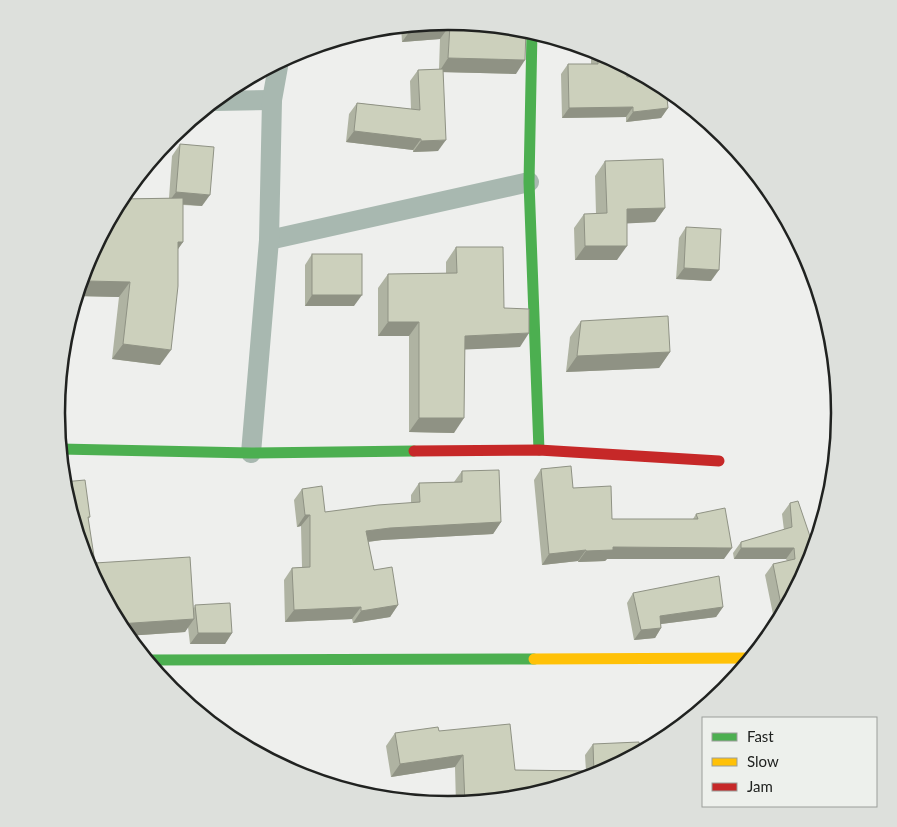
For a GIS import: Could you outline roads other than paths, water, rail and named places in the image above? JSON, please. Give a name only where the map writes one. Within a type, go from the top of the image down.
[{"type":"street","points":[[532,39],[529,182],[539,450]]},
{"type":"street","points":[[251,453],[269,240],[272,100],[277,71]]},
{"type":"street","points":[[227,101],[272,100]]},
{"type":"street","points":[[269,240],[529,182]]},
{"type":"street","points":[[67,449],[251,453],[539,450],[719,461]]},
{"type":"street","points":[[155,660],[744,658]]}]
